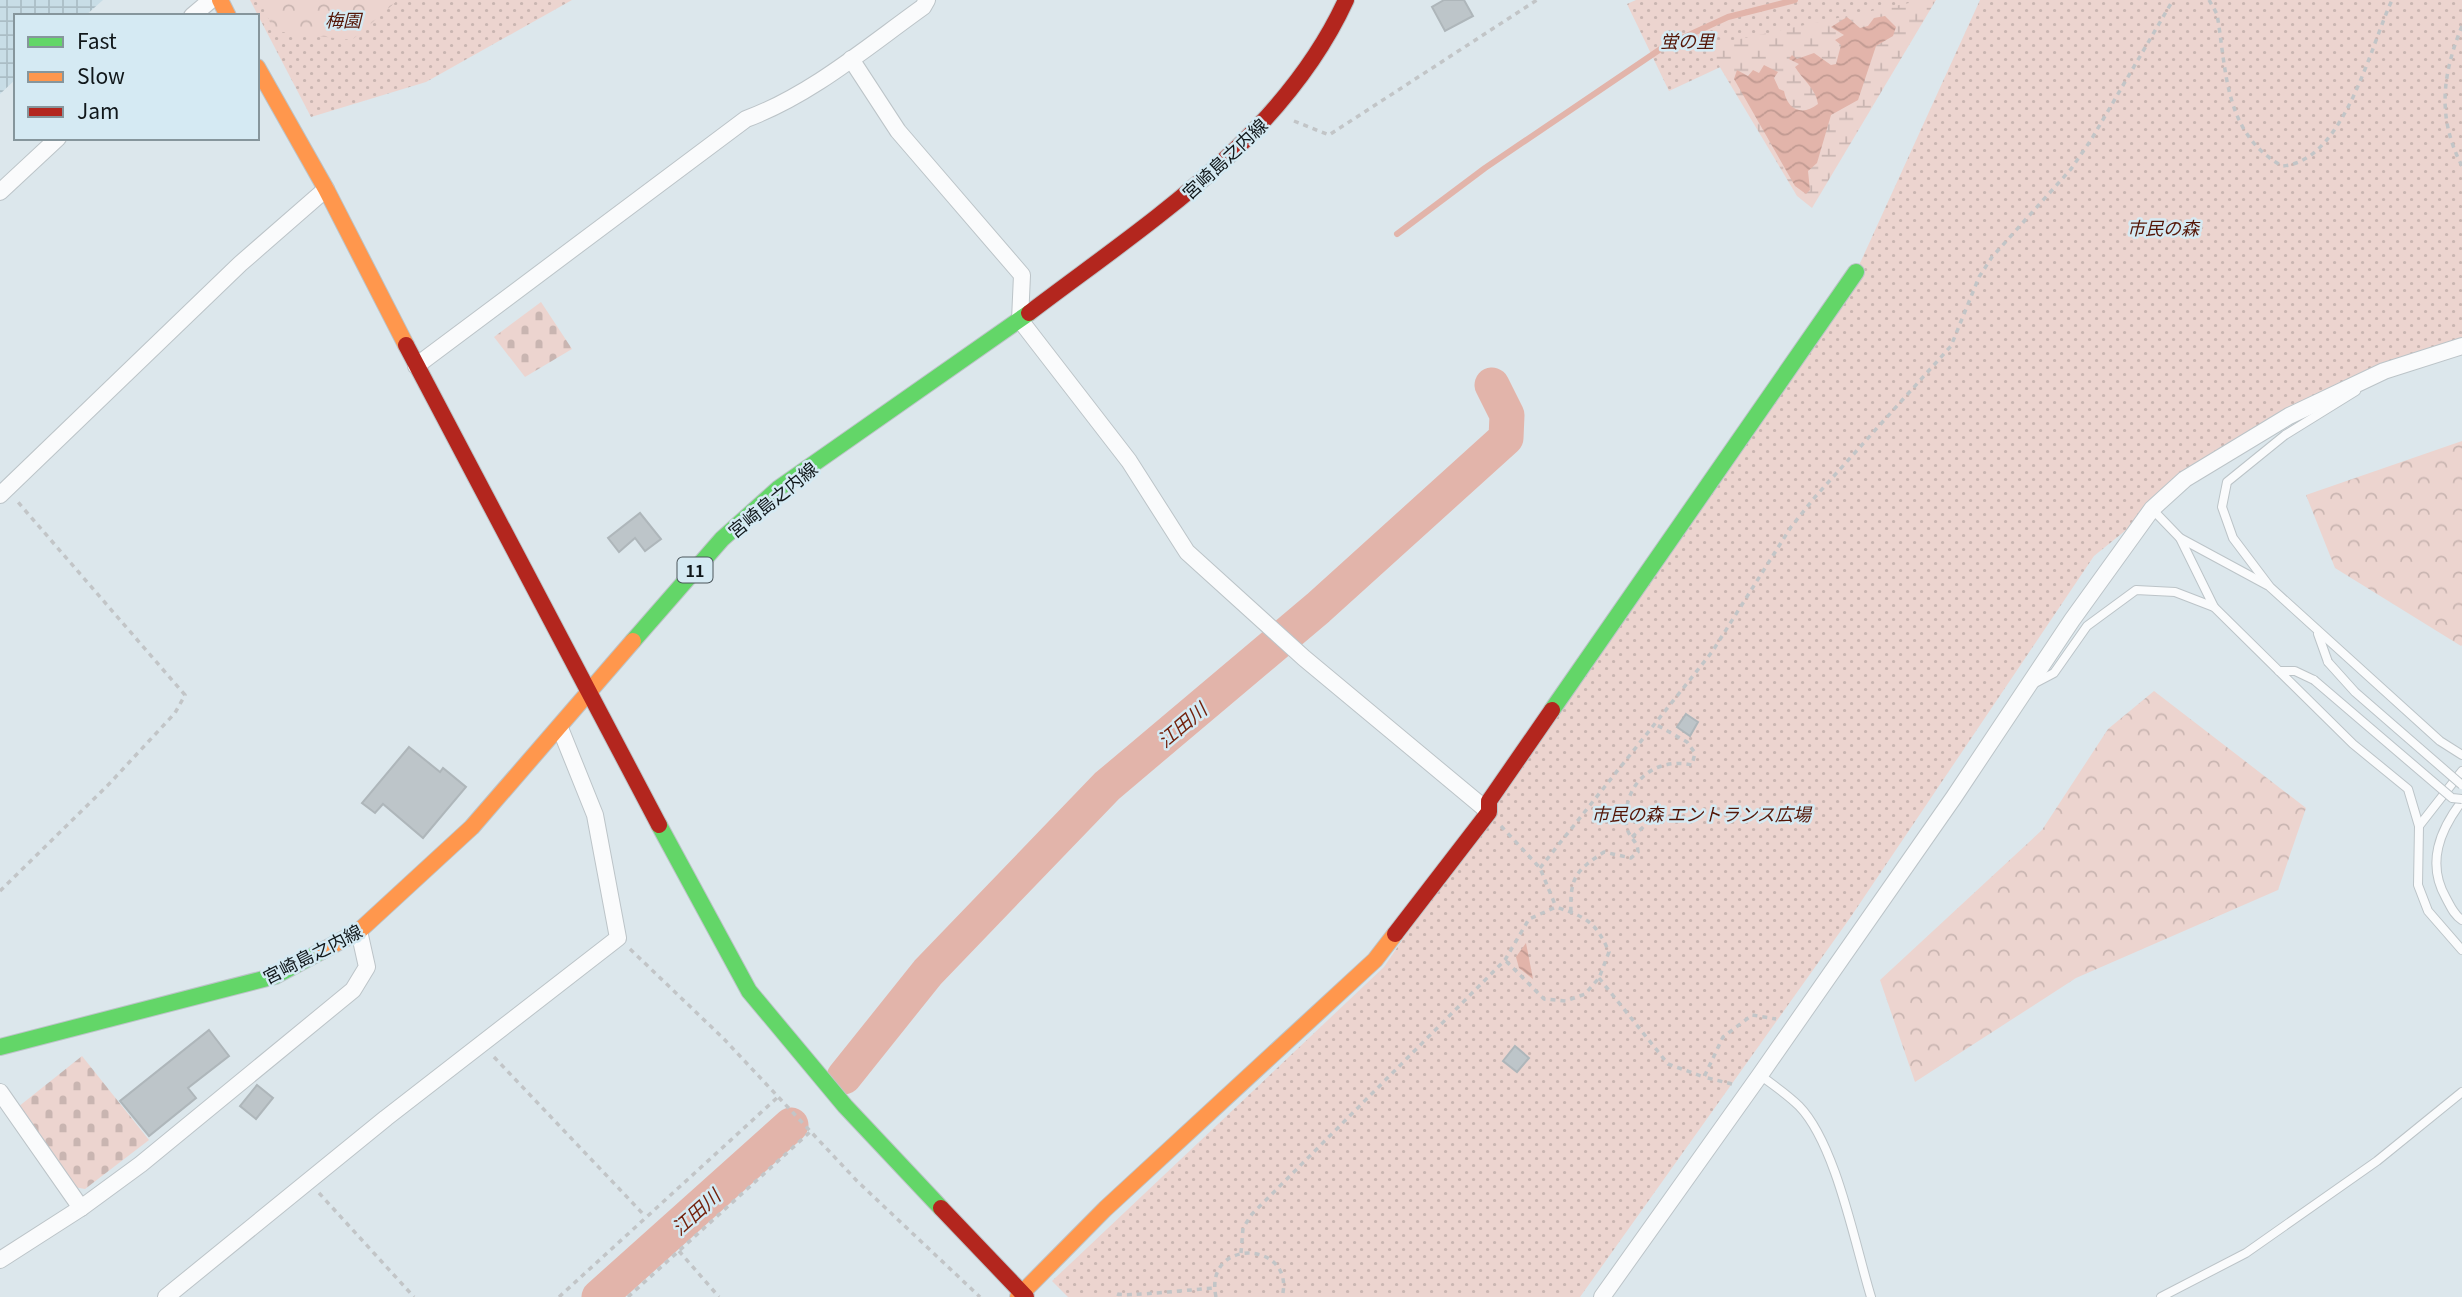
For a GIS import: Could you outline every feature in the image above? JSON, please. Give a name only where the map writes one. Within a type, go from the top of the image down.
[{"type":"street","points":[[194,14],[212,0]]},
{"type":"street","name":"宮崎島之内線","points":[[0,1047],[275,976],[359,931],[472,827],[722,539],[779,488],[1020,320],[1194,188],[1272,113],[1326,42],[1346,0]]},
{"type":"street","points":[[416,366],[746,119],[774,108],[851,59],[923,2]]},
{"type":"street","points":[[851,59],[898,131],[1022,275],[1020,320],[1129,461],[1187,552],[1304,658],[1489,813]]},
{"type":"street","points":[[259,71],[326,189],[588,696],[749,991],[845,1106],[1022,1296],[1105,1209],[1375,960],[1489,813],[1489,801],[1856,272]]},
{"type":"street","points":[[0,192],[56,140]]},
{"type":"street","points":[[4,492],[240,264],[326,189]]},
{"type":"street","points":[[1602,1297],[1760,1076],[2151,509],[2185,479],[2289,416],[2384,371],[2462,346]]},
{"type":"street","points":[[166,1297],[308,1181],[618,937],[596,815],[560,728]]},
{"type":"street","points":[[0,1260],[81,1208],[141,1164],[353,990],[367,967],[359,931]]},
{"type":"street","points":[[0,1092],[81,1208]]},
{"type":"lane","points":[[2384,371],[2351,395],[2285,435],[2227,482],[2222,507],[2233,538],[2270,587],[2440,741],[2462,755]]},
{"type":"lane","points":[[2151,509],[2180,538],[2270,587]]},
{"type":"lane","points":[[2180,538],[2214,607],[2353,744],[2408,789],[2419,826],[2418,885],[2428,911],[2462,950]]},
{"type":"lane","points":[[2028,686],[2054,673],[2087,626],[2137,590],[2175,592],[2214,607]]},
{"type":"lane","points":[[2317,631],[2328,662],[2355,692],[2462,785]]},
{"type":"lane","points":[[2279,671],[2295,671],[2314,680],[2346,703],[2452,798],[2462,800],[2445,824],[2435,858],[2442,892],[2456,916],[2462,920]]},
{"type":"lane","points":[[2419,826],[2462,771]]},
{"type":"lane","points":[[1760,1076],[1800,1107],[1818,1133],[1831,1162],[1870,1296]]},
{"type":"lane","points":[[2161,1297],[2246,1253],[2377,1161],[2462,1092]]},
{"type":"path","points":[[1272,113],[1329,135],[1537,0]]},
{"type":"path","points":[[1540,868],[1712,652],[1799,517],[1951,346],[1979,278],[1992,257],[2071,169],[2091,141],[2173,0]]},
{"type":"path","points":[[2209,0],[2217,14],[2235,118],[2249,141],[2282,166],[2293,165],[2310,156],[2346,114],[2392,0]]},
{"type":"path","points":[[2462,26],[2451,51],[2443,86],[2444,117],[2453,149],[2462,166]]},
{"type":"path","points":[[0,891],[109,784],[175,713],[184,695],[4,492]]},
{"type":"path","points":[[1571,912],[1570,884],[1582,866],[1604,852],[1631,858],[1637,852],[1638,844],[1627,832],[1626,812],[1634,786],[1653,767],[1678,762],[1692,765],[1695,752],[1687,742],[1655,724]]},
{"type":"path","points":[[1489,813],[1540,868],[1556,907]]},
{"type":"path","points":[[1632,837],[1650,821],[1666,816]]},
{"type":"path","points":[[1241,1253],[1243,1228],[1252,1214],[1505,960],[1530,919],[1556,907],[1581,915],[1599,930],[1609,952],[1599,978],[1585,994],[1566,1001],[1544,999],[1505,960]]},
{"type":"path","points":[[618,937],[779,1096],[810,1132],[980,1297]]},
{"type":"path","points":[[1599,978],[1668,1064],[1732,1084]]},
{"type":"path","points":[[1704,1077],[1723,1037],[1752,1015],[1776,1019]]},
{"type":"path","points":[[483,1045],[645,1216]]},
{"type":"path","points":[[559,1297],[779,1096]]},
{"type":"path","points":[[628,1297],[810,1132]]},
{"type":"path","points":[[308,1181],[414,1297]]},
{"type":"path","points":[[679,1251],[719,1297]]},
{"type":"path","points":[[1216,1297],[1215,1288],[1223,1266],[1241,1253],[1253,1252],[1274,1264],[1284,1283],[1282,1297]]},
{"type":"path","points":[[1117,1294],[1130,1297],[1161,1291],[1215,1288]]},
{"type":"shaded area","points":[[0,0],[103,0],[87,14],[14,14],[14,81],[0,94]]},
{"type":"green space","points":[[250,0],[572,0],[426,82],[311,117]]},
{"type":"green space","name":"梅園","points":[[260,0],[398,0],[352,40],[274,31]]},
{"type":"green space","name":"蛍の里","points":[[1636,0],[1927,0],[1744,56],[1669,91],[1627,4]]},
{"type":"green space","points":[[1923,0],[1936,0],[1812,208],[1797,196],[1712,54],[1716,44]]},
{"type":"green space","name":"市民の森 エントランス広場","points":[[1980,0],[2462,0],[2462,346],[2289,416],[2152,509],[2094,556],[1850,918],[1580,1297],[1068,1297],[1052,1281],[1384,967],[1856,272]]},
{"type":"green space","points":[[541,302],[572,349],[525,377],[494,337]]},
{"type":"green space","points":[[2462,441],[2461,646],[2335,568],[2306,495]]},
{"type":"green space","points":[[2154,691],[2306,808],[2278,890],[2076,978],[1915,1082],[1880,980],[2042,830],[2108,729]]},
{"type":"green space","points":[[82,1056],[149,1140],[85,1189],[74,1187],[18,1107]]},
{"type":"water","points":[[1885,16],[1896,27],[1893,36],[1876,46],[1858,100],[1831,115],[1817,163],[1808,171],[1810,190],[1806,194],[1795,186],[1734,79],[1737,70],[1748,76],[1753,70],[1759,73],[1764,65],[1778,72],[1774,78],[1788,102],[1796,109],[1812,108],[1818,104],[1817,99],[1795,67],[1799,64],[1789,59],[1792,55],[1797,59],[1814,53],[1831,65],[1836,64],[1841,45],[1835,40],[1844,35],[1831,27],[1847,17],[1860,28],[1868,26],[1874,18]]},
{"type":"water","points":[[1526,943],[1533,979],[1519,968],[1516,957]]},
{"type":"building","points":[[1444,0],[1464,0],[1473,16],[1445,31],[1432,7]]},
{"type":"building","points":[[640,513],[661,539],[645,551],[635,538],[619,552],[608,538]]},
{"type":"building","points":[[1686,714],[1698,722],[1690,736],[1677,727]]},
{"type":"building","points":[[409,747],[440,772],[443,768],[466,787],[423,838],[383,804],[375,813],[362,803]]},
{"type":"building","points":[[209,1030],[229,1056],[188,1088],[196,1098],[149,1136],[120,1101]]},
{"type":"building","points":[[1515,1046],[1529,1058],[1517,1072],[1503,1061]]},
{"type":"building","points":[[257,1085],[273,1098],[256,1119],[240,1106]]},
{"type":"waterway","points":[[1397,234],[1485,168],[1665,46],[1728,17],[1795,0]]},
{"type":"waterway","name":"江田川","points":[[844,1077],[928,972],[1107,786],[1318,608],[1506,438],[1507,415],[1492,385]]},
{"type":"waterway","name":"江田川","points":[[599,1297],[791,1125]]},
{"type":"traffic: fast","points":[[1552,710],[1856,272]]},
{"type":"traffic: fast","points":[[633,641],[722,539],[779,488],[1029,313]]},
{"type":"traffic: fast","points":[[659,825],[749,991],[845,1106],[941,1208]]},
{"type":"traffic: fast","points":[[0,1047],[275,976],[322,951]]},
{"type":"traffic: slow","points":[[220,0],[227,14]]},
{"type":"traffic: slow","points":[[259,71],[326,189],[406,345]]},
{"type":"traffic: slow","points":[[322,951],[359,931],[472,827],[633,641]]},
{"type":"traffic: slow","points":[[1018,1297],[1105,1209],[1375,960],[1395,934]]},
{"type":"traffic: jam","points":[[1029,313],[1164,211],[1208,175],[1249,136],[1286,95],[1319,49],[1346,0]]},
{"type":"traffic: jam","points":[[406,345],[659,825]]},
{"type":"traffic: jam","points":[[1395,934],[1489,812],[1489,801],[1552,710]]},
{"type":"traffic: jam","points":[[941,1208],[1026,1297]]},
{"type":"park label","name":"市民の森","points":[[2163,227]]}]
